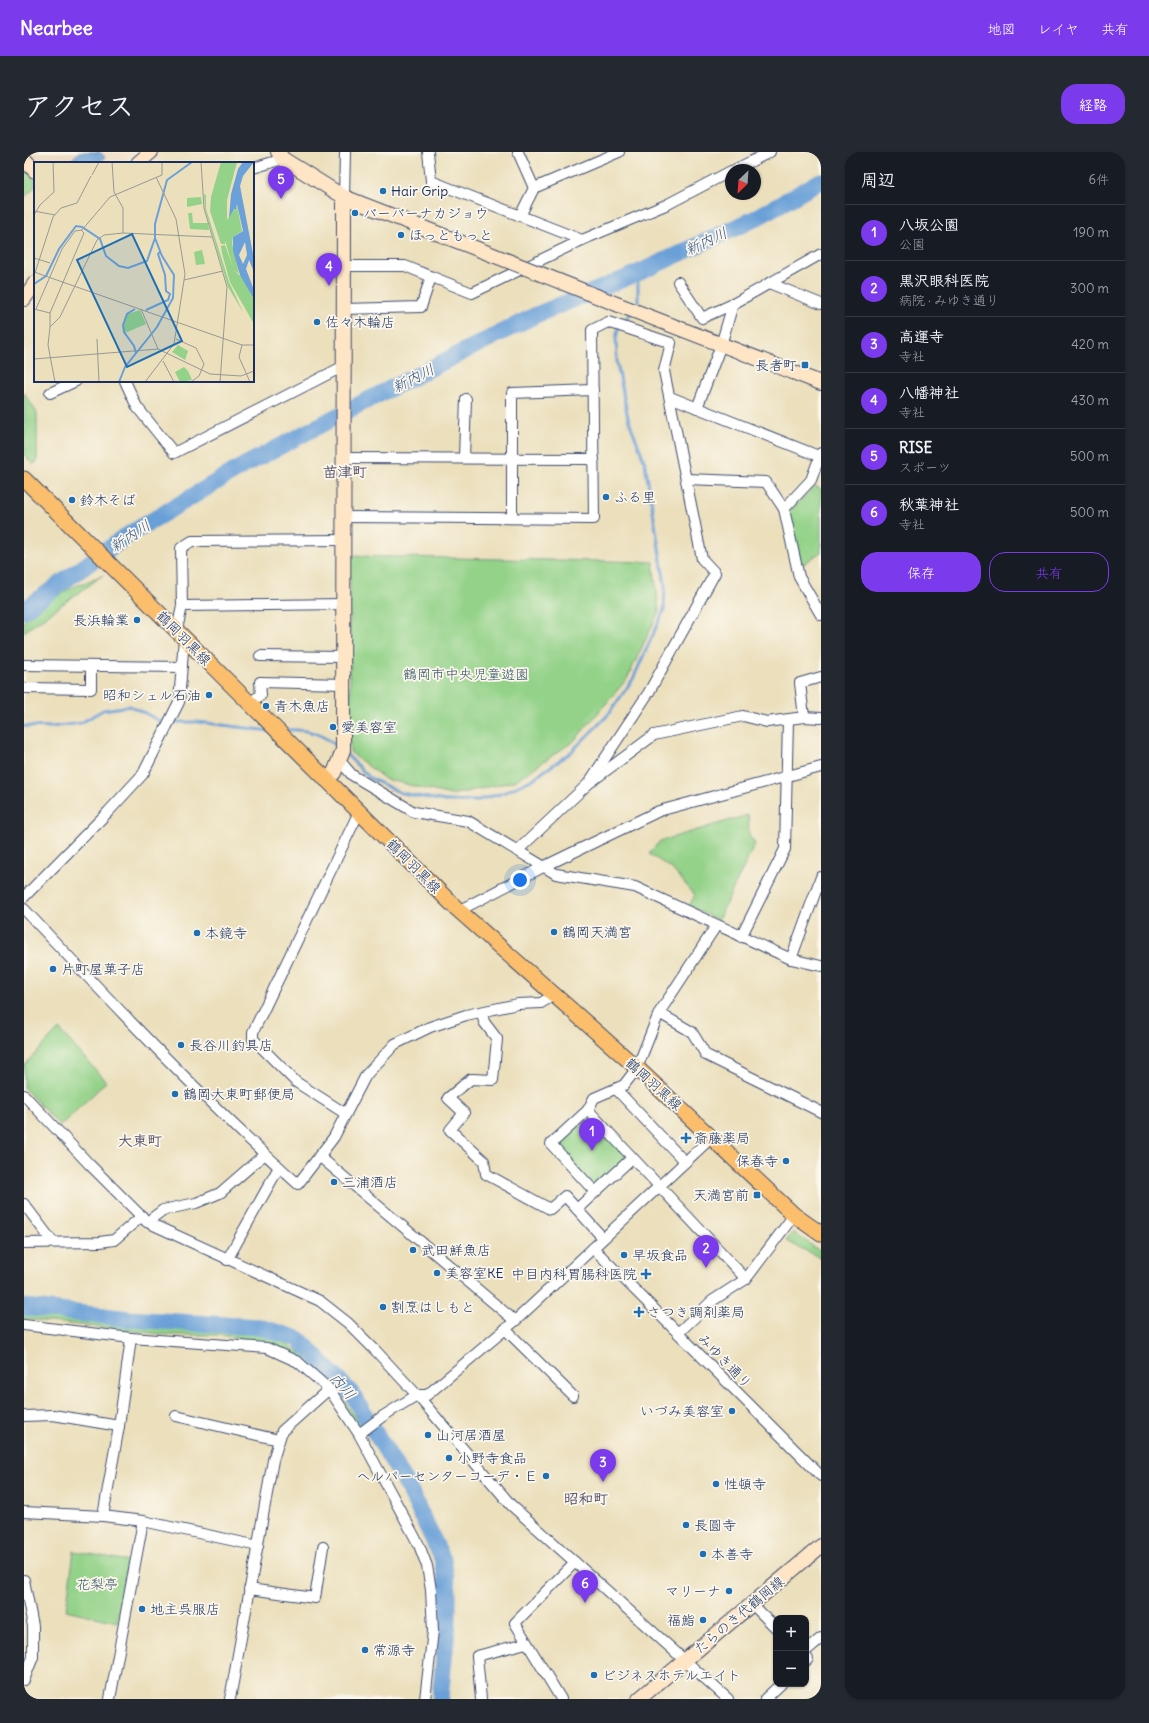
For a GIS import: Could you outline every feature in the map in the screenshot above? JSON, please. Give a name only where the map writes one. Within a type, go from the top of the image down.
[{"type":"main road","name":"鶴岡羽黒線","points":[[24,478],[458,911],[637,1068],[794,1215],[820,1232]]},
{"type":"street","points":[[139,162],[151,152]]},
{"type":"street","points":[[324,779],[334,773],[340,762],[343,750],[345,517],[345,152]]},
{"type":"street","points":[[428,152],[431,181],[582,240]]},
{"type":"street","points":[[518,152],[534,188]]},
{"type":"street","points":[[520,216],[534,188],[619,152]]},
{"type":"street","points":[[746,164],[770,152]]},
{"type":"street","points":[[254,168],[281,156],[344,197],[821,383]]},
{"type":"street","points":[[24,159],[34,170]]},
{"type":"street","points":[[344,266],[405,266],[472,292],[582,240],[668,204],[725,175]]},
{"type":"street","points":[[678,282],[702,318],[733,304],[821,254]]},
{"type":"street","points":[[344,309],[421,307],[431,277]]},
{"type":"street","points":[[769,283],[821,304]]},
{"type":"street","points":[[24,299],[34,284]]},
{"type":"street","points":[[698,408],[721,345],[733,304]]},
{"type":"street","points":[[345,517],[594,518],[592,330],[608,322],[671,343],[664,371],[702,559],[715,573],[649,692],[588,784]]},
{"type":"street","points":[[124,382],[137,408],[174,453],[344,366]]},
{"type":"street","points":[[50,393],[74,382]]},
{"type":"street","points":[[512,518],[512,393],[593,390]]},
{"type":"street","points":[[670,397],[821,456],[811,480],[784,510]]},
{"type":"street","points":[[464,458],[466,399]]},
{"type":"street","points":[[344,461],[464,458],[594,459]]},
{"type":"street","points":[[686,479],[766,482],[784,510],[799,577],[821,615]]},
{"type":"street","points":[[24,897],[108,812],[143,774],[180,702],[182,667],[180,634],[182,606],[181,548],[192,541],[344,540]]},
{"type":"street","points":[[182,606],[344,604]]},
{"type":"street","points":[[260,656],[344,657]]},
{"type":"street","points":[[24,665],[182,667]]},
{"type":"street","points":[[24,688],[91,689],[91,666]]},
{"type":"street","points":[[804,717],[800,683],[821,677]]},
{"type":"street","points":[[249,703],[261,695],[260,682],[344,684]]},
{"type":"street","points":[[517,851],[588,784],[654,735],[743,716],[767,722],[804,717],[821,718]]},
{"type":"street","points":[[741,937],[785,850],[788,775],[788,720]]},
{"type":"street","points":[[340,762],[352,776],[414,812],[468,821],[556,874],[635,887],[716,926],[791,959],[821,966]]},
{"type":"street","points":[[458,911],[545,866],[659,811],[821,767]]},
{"type":"street","points":[[346,1114],[296,1082],[253,1040],[253,1032],[359,812]]},
{"type":"street","points":[[791,959],[821,877]]},
{"type":"street","points":[[24,909],[86,976],[265,1154],[298,1184],[334,1137],[366,1075],[395,1044],[430,1027],[482,1012],[518,1004],[541,1003],[554,995]]},
{"type":"street","points":[[595,1192],[551,1144],[588,1110],[594,1098],[624,1085],[637,1068],[659,1013],[716,926]]},
{"type":"street","points":[[482,1012],[484,1022],[497,1038],[493,1080],[471,1079],[448,1098],[464,1113],[450,1130],[484,1161],[486,1174],[550,1209],[565,1196],[603,1238]]},
{"type":"street","points":[[659,1013],[692,1032],[706,1055],[821,1112]]},
{"type":"street","points":[[616,1089],[685,1162]]},
{"type":"street","points":[[24,1095],[89,1164],[144,1219],[227,1260],[320,1301],[348,1322],[417,1395],[511,1505],[728,1699]]},
{"type":"street","points":[[588,1110],[746,1279]]},
{"type":"street","points":[[359,1434],[382,1416],[417,1395],[427,1395],[515,1321],[712,1137]]},
{"type":"street","points":[[24,1243],[52,1241],[100,1242],[114,1240],[144,1219],[163,1210],[196,1203],[220,1193],[265,1154]]},
{"type":"street","points":[[319,1156],[515,1321]]},
{"type":"street","points":[[577,1209],[632,1158]]},
{"type":"street","points":[[227,1260],[279,1167]]},
{"type":"street","points":[[24,1204],[52,1241]]},
{"type":"street","points":[[678,1333],[712,1301],[746,1279],[794,1215]]},
{"type":"street","name":"みゆき通り","points":[[593,1248],[765,1422],[821,1476]]},
{"type":"street","points":[[24,1325],[131,1338],[267,1348],[298,1362],[329,1390],[359,1434],[419,1544],[427,1566],[431,1590],[433,1631],[425,1699]]},
{"type":"street","points":[[505,1329],[573,1396]]},
{"type":"street","points":[[103,1516],[119,1426],[131,1338]]},
{"type":"street","points":[[230,1699],[273,1460],[279,1440],[282,1431],[329,1390]]},
{"type":"street","points":[[24,1416],[53,1415],[119,1426]]},
{"type":"street","points":[[176,1416],[279,1440]]},
{"type":"street","points":[[24,1512],[103,1516],[143,1521],[258,1546]]},
{"type":"street","points":[[110,1699],[143,1521]]},
{"type":"street","name":"たらのき代鶴岡線","points":[[639,1699],[685,1662],[821,1546]]},
{"type":"street","points":[[249,1589],[315,1598],[323,1547]]},
{"type":"street","points":[[561,1699],[515,1623],[575,1562]]},
{"type":"street","points":[[24,1580],[33,1657],[24,1680]]},
{"type":"street","points":[[752,1604],[773,1625]]},
{"type":"street","points":[[809,1648],[821,1638]]},
{"type":"street","points":[[481,1699],[477,1656],[526,1643]]},
{"type":"street","points":[[765,1699],[778,1687]]},
{"type":"shaded area","points":[[28,152],[135,152],[124,162],[37,162]]},
{"type":"green space","points":[[24,168],[34,180],[34,188],[24,198]]},
{"type":"green space","points":[[24,392],[37,413],[37,462],[33,464],[24,455]]},
{"type":"green space","points":[[815,486],[821,489],[821,552],[802,565],[788,513]]},
{"type":"green space","name":"鶴岡市中央児童遊園","points":[[350,556],[653,562],[659,611],[627,679],[574,741],[515,781],[451,795],[385,779],[350,752]]},
{"type":"green space","points":[[103,575],[24,632],[24,616],[71,588]]},
{"type":"green space","points":[[748,815],[749,835],[755,844],[718,920],[689,906],[695,895],[671,868],[649,854],[660,841]]},
{"type":"green space","points":[[59,1029],[106,1082],[60,1126],[24,1088],[24,1066]]},
{"type":"green space","points":[[588,1115],[629,1158],[595,1189],[554,1145]]},
{"type":"green space","points":[[793,1232],[821,1252],[821,1258],[786,1241]]},
{"type":"green space","points":[[24,1311],[123,1325],[240,1330],[274,1335],[306,1357],[326,1377],[361,1425],[357,1427],[322,1379],[268,1345],[222,1335],[170,1335],[24,1319]]},
{"type":"green space","name":"花梨亭","points":[[74,1551],[128,1561],[117,1622],[66,1610]]},
{"type":"water","points":[[79,152],[100,152],[105,157],[99,162],[69,162]]},
{"type":"waterway","name":"新内川","points":[[24,610],[128,535],[243,466],[360,404],[536,315],[638,273],[754,219],[821,181]]},
{"type":"waterway","points":[[635,308],[638,303],[638,273]]},
{"type":"waterway","points":[[346,754],[370,778],[401,793],[445,801],[475,801],[503,793],[533,779],[570,753],[608,715],[633,679],[664,610],[665,585],[645,463],[628,418],[617,363],[616,338],[618,329],[630,314]]},
{"type":"waterway","points":[[24,726],[51,727],[81,723],[103,710],[130,706],[157,720],[167,722]]},
{"type":"waterway","points":[[172,722],[198,722],[270,731]]},
{"type":"waterway","points":[[284,730],[299,730],[313,733],[326,738],[339,748]]},
{"type":"waterway","name":"内川","points":[[24,1307],[130,1319],[260,1327],[299,1339],[352,1394],[408,1487],[443,1560],[448,1590],[448,1621],[440,1699]]},
{"type":"place","name":"Hair Grip","points":[[383,191]]},
{"type":"place","name":"RISE","points":[[281,199]]},
{"type":"place","name":"バーバーナカジョウ","points":[[355,213]]},
{"type":"place","name":"ほっともっと","points":[[401,235]]},
{"type":"place","name":"八幡神社","points":[[329,286]]},
{"type":"place","name":"佐々木輪店","points":[[317,322]]},
{"type":"place","name":"長者町","points":[[805,365]]},
{"type":"place","name":"ふる里","points":[[606,497]]},
{"type":"place","name":"鈴木そば","points":[[72,500]]},
{"type":"place","name":"長浜輪業","points":[[137,620]]},
{"type":"place","name":"昭和シェル石油","points":[[209,695]]},
{"type":"place","name":"青木魚店","points":[[266,706]]},
{"type":"place","name":"愛美容室","points":[[333,727]]},
{"type":"place","name":"鶴岡天満宮","points":[[554,932]]},
{"type":"place","name":"本鏡寺","points":[[197,933]]},
{"type":"place","name":"片町屋菓子店","points":[[53,969]]},
{"type":"place","name":"長谷川釣具店","points":[[181,1045]]},
{"type":"place","name":"鶴岡大東町郵便局","points":[[175,1094]]},
{"type":"place","name":"斎藤薬局","points":[[686,1138]]},
{"type":"place","name":"八坂公園","points":[[592,1151]]},
{"type":"place","name":"保春寺","points":[[786,1161]]},
{"type":"place","name":"三浦酒店","points":[[334,1182]]},
{"type":"place","name":"天満宮前","points":[[757,1195]]},
{"type":"place","name":"武田鮮魚店","points":[[413,1250]]},
{"type":"place","name":"早坂食品","points":[[624,1255]]},
{"type":"place","name":"黒沢眼科医院","points":[[706,1268]]},
{"type":"place","name":"美容室KE","points":[[437,1273]]},
{"type":"place","name":"中目内科胃腸科医院","points":[[646,1274]]},
{"type":"place","name":"割烹はしもと","points":[[383,1307]]},
{"type":"place","name":"さつき調剤薬局","points":[[639,1312]]},
{"type":"place","name":"いづみ美容室","points":[[732,1411]]},
{"type":"place","name":"山河居酒屋","points":[[428,1435]]},
{"type":"place","name":"小野寺食品","points":[[449,1458]]},
{"type":"place","name":"ヘルパーセンターコーデ・Ｅ","points":[[546,1476]]},
{"type":"place","name":"高運寺","points":[[603,1482]]},
{"type":"place","name":"性頓寺","points":[[716,1484]]},
{"type":"place","name":"長圓寺","points":[[686,1525]]},
{"type":"place","name":"本善寺","points":[[703,1554]]},
{"type":"place","name":"マリーナ","points":[[729,1591]]},
{"type":"place","name":"秋葉神社","points":[[585,1603]]},
{"type":"place","name":"地主呉服店","points":[[142,1609]]},
{"type":"place","name":"福鮨","points":[[703,1620]]},
{"type":"place","name":"常源寺","points":[[365,1650]]},
{"type":"place","name":"ビジネスホテルエイト","points":[[594,1675]]},
{"type":"district","name":"苗津町","points":[[345,471]]},
{"type":"district","name":"大東町","points":[[140,1140]]},
{"type":"district","name":"昭和町","points":[[586,1498]]}]
